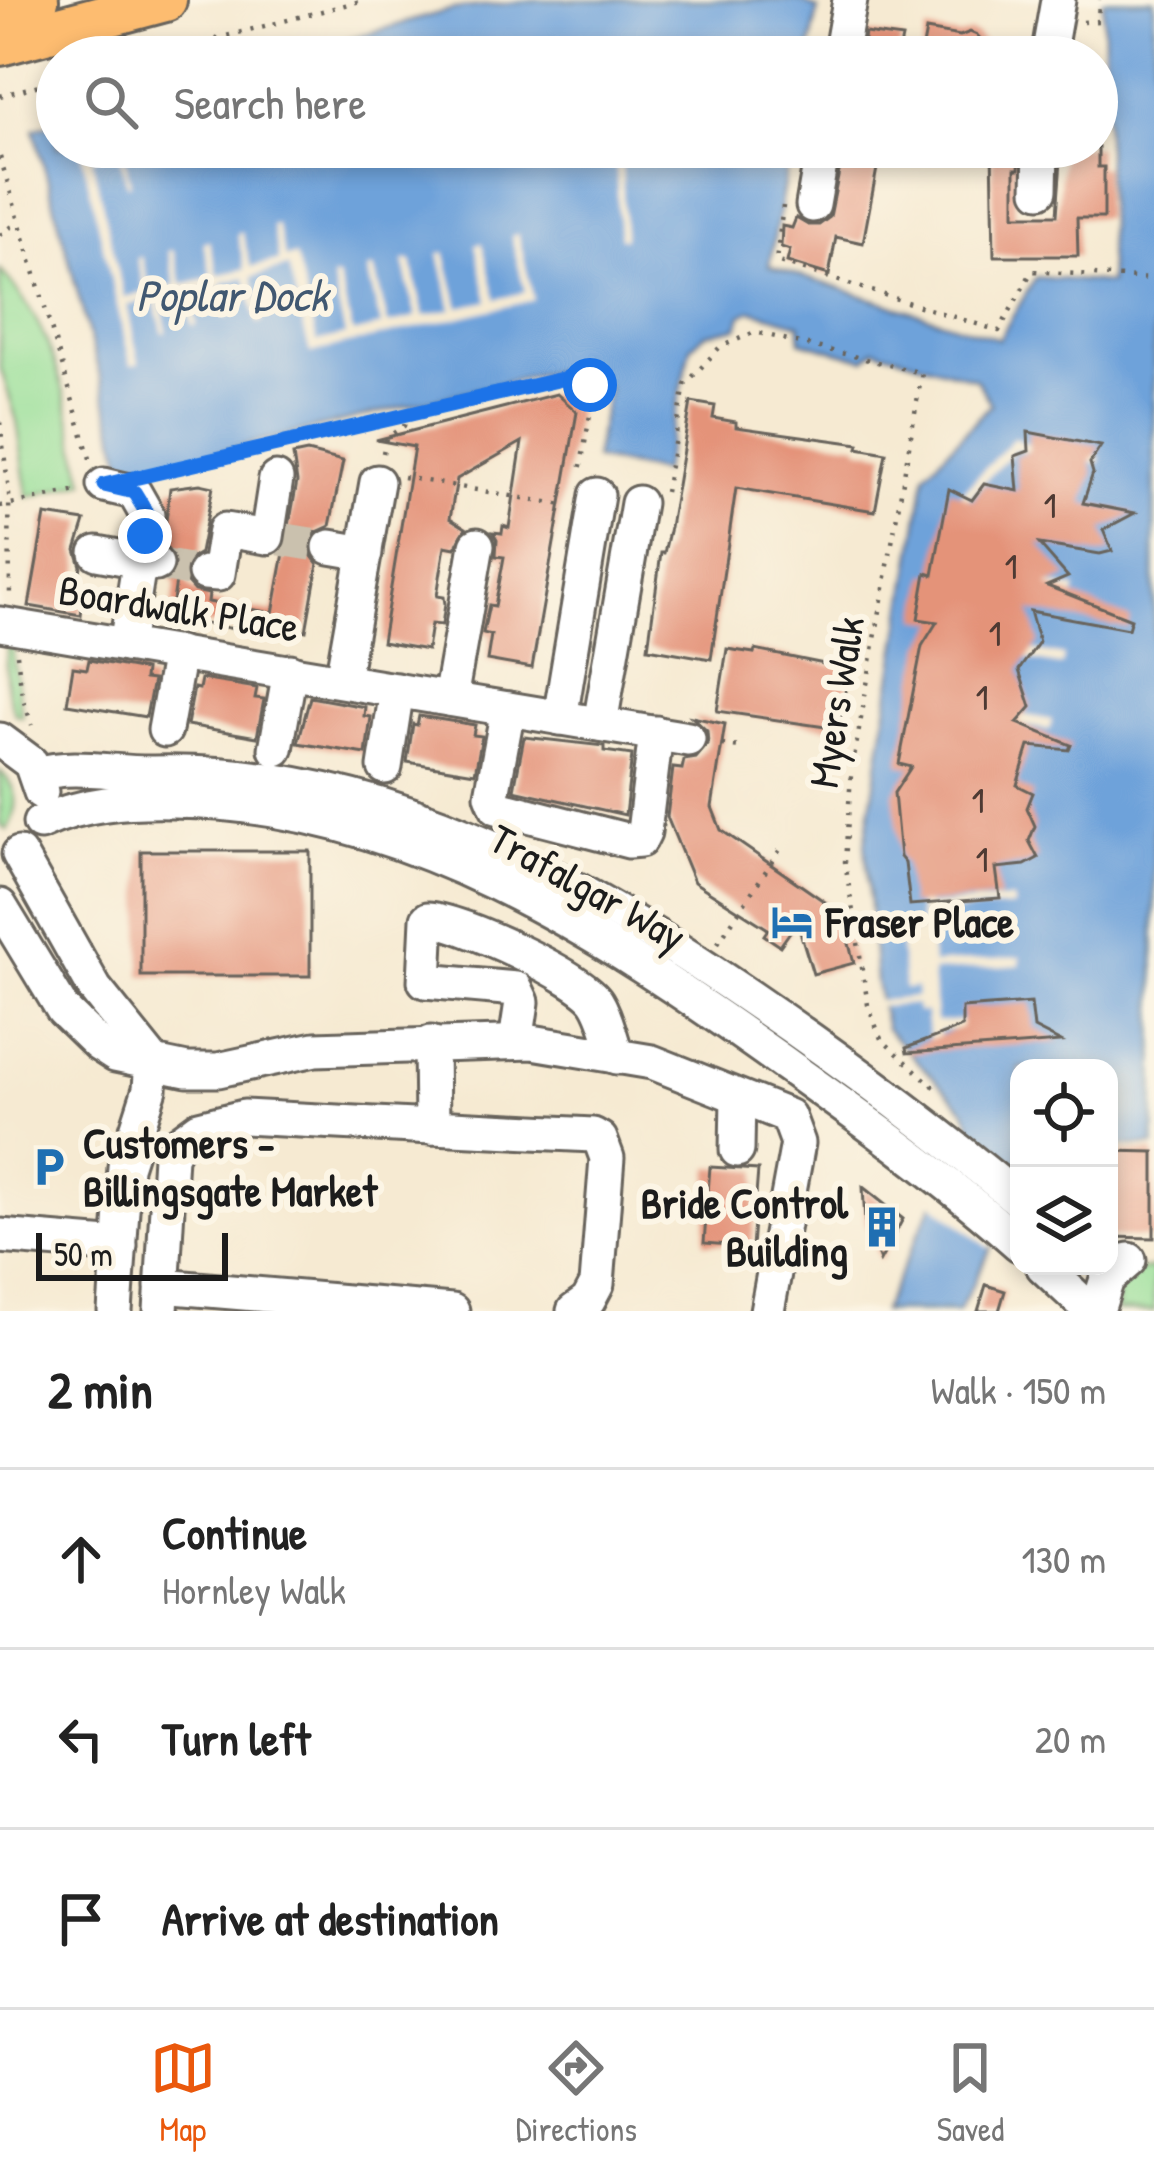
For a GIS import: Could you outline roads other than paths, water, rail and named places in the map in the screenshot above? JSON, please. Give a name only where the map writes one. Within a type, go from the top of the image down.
[{"type":"main road","points":[[0,10],[37,0]]},
{"type":"main road","points":[[0,44],[165,0]]},
{"type":"street","points":[[844,36],[850,0]]},
{"type":"street","points":[[798,205],[815,168]]},
{"type":"street","points":[[1040,190],[1041,168]]},
{"type":"street","name":"Boardwalk Place","points":[[342,680],[378,478]]},
{"type":"street","points":[[205,572],[218,574],[225,530],[273,538],[276,479]]},
{"type":"street","points":[[101,486],[134,492],[148,515],[148,562],[126,644]]},
{"type":"street","points":[[560,718],[589,500]]},
{"type":"street","points":[[600,724],[637,507]]},
{"type":"street","points":[[450,699],[477,545]]},
{"type":"street","points":[[330,547],[365,553]]},
{"type":"street","points":[[97,553],[148,562]]},
{"type":"street","name":"Boardwalk Place","points":[[9,622],[672,736],[640,840],[629,842],[497,807],[492,794],[508,709]]},
{"type":"street","points":[[165,730],[179,653]]},
{"type":"street","points":[[276,748],[290,671]]},
{"type":"street","points":[[385,767],[398,690]]},
{"type":"street","points":[[1,737],[37,774],[43,798],[40,823],[9,860],[95,988],[152,1060],[150,1089],[125,1167],[115,1311]]},
{"type":"street","name":"Trafalgar Way","points":[[37,774],[56,769],[182,770],[268,778],[384,804],[480,838],[585,892],[928,1110],[1010,1213]]},
{"type":"street","name":"Trafalgar Way","points":[[40,823],[61,813],[124,802],[217,802],[321,820],[462,866],[548,908],[700,1003],[914,1160],[1010,1216]]},
{"type":"street","points":[[0,906],[63,1010],[116,1055],[187,1070],[218,1070],[315,1049],[516,1042],[652,1063],[788,1116],[798,1143],[767,1311]]},
{"type":"street","points":[[516,1042],[522,1002],[516,989],[425,981],[428,919],[444,920],[514,949],[596,998],[617,1057]]},
{"type":"street","points":[[431,1043],[432,1126]]},
{"type":"street","points":[[737,1150],[738,1097]]},
{"type":"street","points":[[452,1311],[162,1299],[170,1156],[185,1137],[219,1121],[244,1118],[592,1135],[600,1139],[607,1159],[597,1284],[588,1301],[574,1311]]},
{"type":"street","points":[[0,1236],[120,1246]]},
{"type":"street","points":[[1053,1275],[1094,1311],[1107,1280],[1131,1259]]},
{"type":"water","points":[[536,0],[799,0],[818,10],[812,36],[359,36],[453,9]]},
{"type":"water","name":"Poplar Dock","points":[[1103,0],[1154,0],[1154,1146],[1118,1146],[1118,1059],[1010,1059],[1010,1210],[959,1311],[882,1311],[971,1122],[965,1110],[886,1029],[876,983],[865,843],[926,473],[991,404],[976,379],[875,349],[865,359],[800,341],[800,324],[752,310],[742,315],[738,327],[705,334],[691,347],[662,472],[594,459],[608,388],[598,372],[578,365],[126,474],[44,168],[787,168],[769,266],[999,339],[1036,277],[1109,283],[1107,168],[1118,168],[1118,36],[1104,36]]},
{"type":"tunnel","points":[[280,539],[330,547]]},
{"type":"tunnel","points":[[156,564],[205,573]]},
{"type":"place","name":"Fraser Place","points":[[792,922]]},
{"type":"place","name":"Customers - Billingsgate Market","points":[[49,1167]]},
{"type":"place","name":"Bride Control Building","points":[[882,1227]]}]
